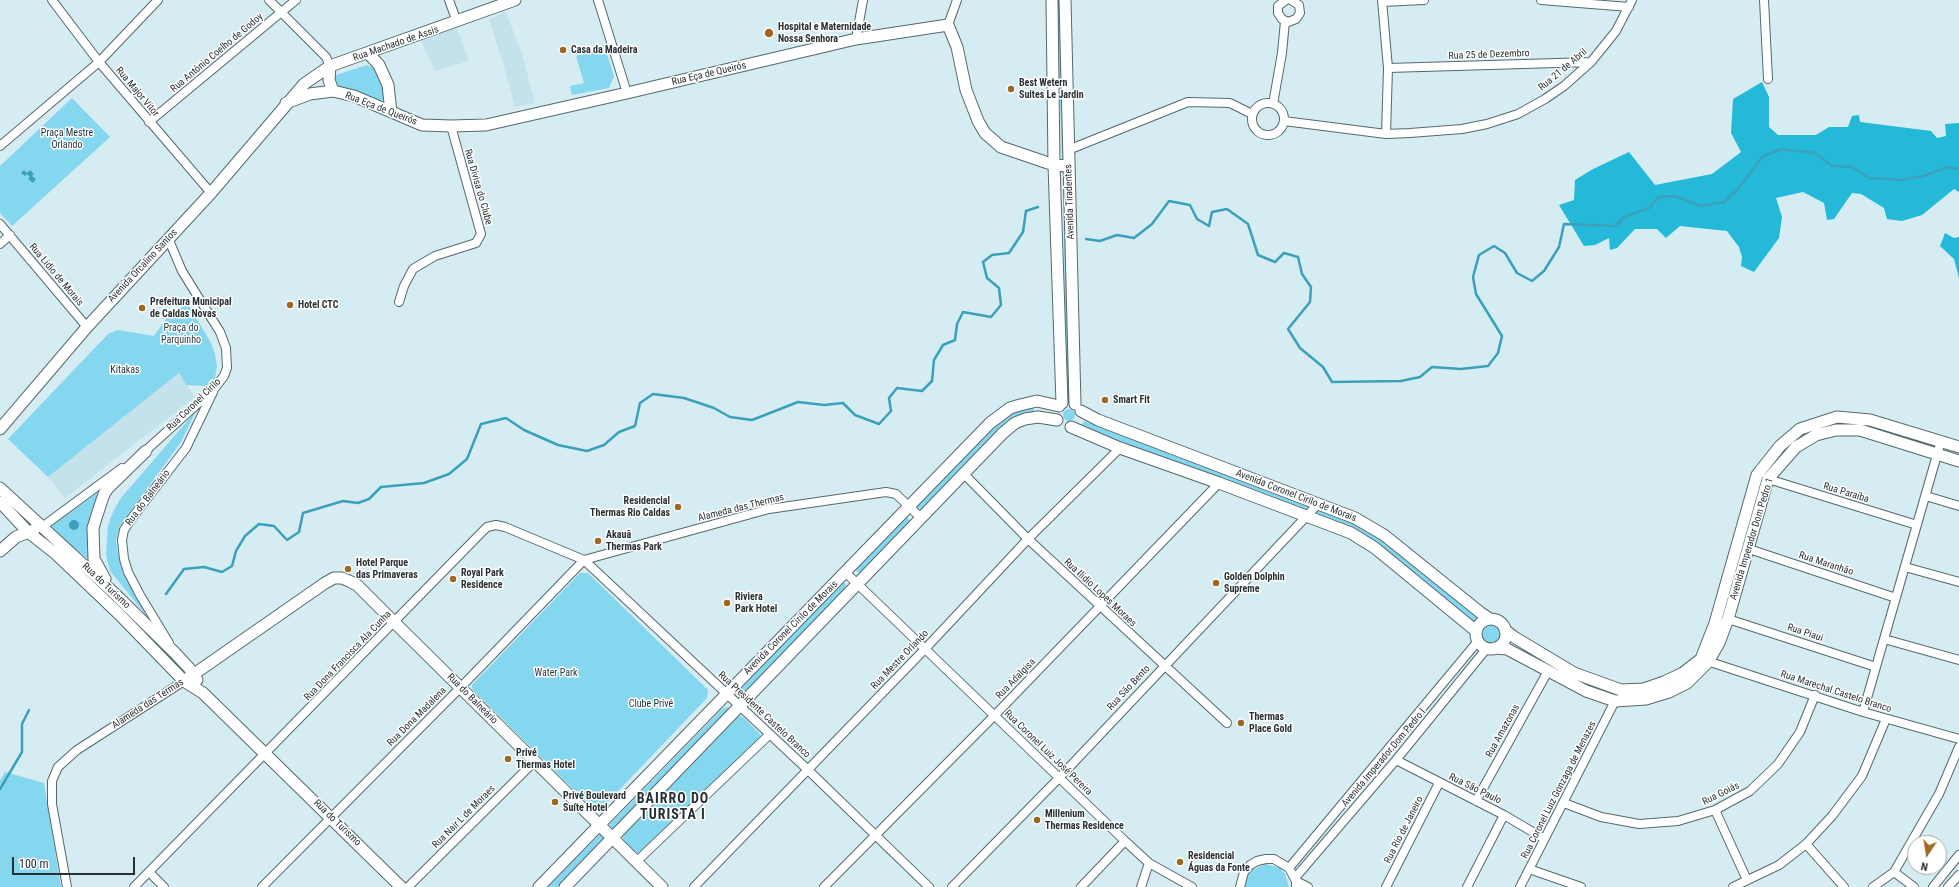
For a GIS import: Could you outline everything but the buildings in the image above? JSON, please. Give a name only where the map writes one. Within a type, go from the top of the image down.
[{"type":"main road","name":"Rua Machado de Assis","points":[[286,104],[304,84],[330,66],[457,22],[515,0]]},
{"type":"main road","name":"Avenida Tiradentes","points":[[1052,0],[1054,165],[1061,405]]},
{"type":"main road","name":"Avenida Tiradentes","points":[[1065,0],[1068,166],[1078,408]]},
{"type":"main road","name":"Rua Eça de Queirós","points":[[286,104],[310,94],[333,91],[354,96],[422,125],[486,125],[856,39],[948,25]]},
{"type":"main road","points":[[948,25],[957,47],[966,90],[978,121],[985,133],[1001,147],[1054,165],[1068,166]]},
{"type":"main road","points":[[368,53],[379,65],[388,85],[391,112]]},
{"type":"main road","points":[[330,66],[329,80],[333,91]]},
{"type":"main road","name":"Avenida Orcalino Santos","points":[[0,428],[87,327],[168,238],[211,194],[286,104]]},
{"type":"main road","points":[[1038,401],[1038,417]]},
{"type":"main road","name":"Avenida Coronel Cirilo de Morais","points":[[539,887],[996,418],[1010,408],[1038,401],[1061,405]]},
{"type":"main road","points":[[1069,402],[1078,408],[1078,423],[1071,427],[1063,426],[1057,420],[1056,413],[1061,405],[1069,402]]},
{"type":"main road","name":"Avenida Coronel Cirilo de Morais","points":[[1078,408],[1098,420],[1355,518],[1384,535],[1481,613],[1490,619],[1500,622],[1505,630],[1514,637],[1574,673],[1621,690],[1644,689],[1664,682],[1705,661]]},
{"type":"main road","name":"Avenida Coronel Cirilo de Morais","points":[[565,887],[920,517],[1003,433],[1015,423],[1025,418],[1038,417],[1057,420]]},
{"type":"main road","name":"Avenida Imperador Dom Pedro 1","points":[[1705,661],[1758,475],[1780,446],[1800,429],[1837,417],[1864,419],[1959,447]]},
{"type":"main road","name":"Avenida Coronel Cirilo de Morais","points":[[1071,427],[1120,448],[1336,527],[1369,544],[1484,642],[1507,649],[1586,691],[1615,701],[1646,699],[1687,684],[1705,661]]},
{"type":"main road","name":"Avenida Imperador Dom Pedro 1","points":[[1705,661],[1719,643],[1728,619],[1768,479],[1796,447],[1816,435],[1836,430],[1860,430],[1959,461]]},
{"type":"main road","points":[[114,593],[94,559],[93,528],[104,494],[146,451]]},
{"type":"main road","name":"Rua do Turismo","points":[[0,488],[114,593],[175,653],[189,678]]},
{"type":"main road","name":"Rua do Turismo","points":[[0,502],[28,532],[56,554],[189,678],[401,887]]},
{"type":"main road","points":[[0,552],[16,537],[42,527]]},
{"type":"main road","name":"Alameda das Termas","points":[[189,678],[325,583],[334,578],[342,578]]},
{"type":"main road","name":"Rua do Balneário","points":[[342,578],[356,585],[395,622],[534,762],[662,887]]},
{"type":"main road","points":[[1490,619],[1481,622],[1484,642],[1503,643],[1505,630]]},
{"type":"street","name":"Rua Major Vitor","points":[[52,0],[99,62],[211,194]]},
{"type":"street","points":[[0,146],[99,62],[158,0]]},
{"type":"street","points":[[269,0],[326,57],[330,66]]},
{"type":"street","name":"Rua Antônio Coelho de Godoy","points":[[149,122],[296,0]]},
{"type":"street","points":[[449,0],[457,22]]},
{"type":"street","points":[[598,0],[627,93]]},
{"type":"street","points":[[856,39],[863,0]]},
{"type":"street","points":[[948,25],[957,0]]},
{"type":"street","points":[[1285,21],[1279,16],[1278,10],[1280,3],[1286,0]]},
{"type":"street","points":[[1285,21],[1296,19],[1300,13],[1299,6],[1292,0]]},
{"type":"street","points":[[1386,134],[1388,68],[1382,1],[1424,0]]},
{"type":"street","points":[[1541,0],[1631,3]]},
{"type":"street","points":[[1764,0],[1768,79]]},
{"type":"street","name":"Rua 21 de Abril","points":[[1284,121],[1386,134],[1462,129],[1487,124],[1518,114],[1558,90],[1591,62],[1616,31],[1631,3]]},
{"type":"street","points":[[1273,104],[1282,53],[1285,21]]},
{"type":"street","name":"Rua 25 de Dezembro","points":[[1388,68],[1591,62]]},
{"type":"street","points":[[1068,150],[1188,102],[1230,103],[1252,114]]},
{"type":"street","points":[[1268,103],[1273,104],[1281,111],[1284,121],[1279,130],[1270,135],[1265,135],[1260,133],[1253,125],[1252,114],[1258,106],[1268,103]]},
{"type":"street","name":"Rua Divisa do Clube","points":[[399,302],[404,286],[413,269],[435,256],[476,243],[481,234],[451,126]]},
{"type":"street","name":"Rua Lidio de Morais","points":[[0,224],[87,327]]},
{"type":"street","points":[[0,244],[10,235]]},
{"type":"street","name":"Rua Coronel Cirilo","points":[[42,527],[146,451],[214,388],[224,376],[227,368],[226,348],[220,332],[182,271],[168,238]]},
{"type":"street","name":"Rua do Balneário","points":[[175,653],[128,572],[124,559],[122,540],[124,530],[132,518],[186,448],[214,388]]},
{"type":"street","points":[[1863,712],[1941,441]]},
{"type":"street","name":"Rua Mestre Orlando","points":[[694,887],[925,649],[1028,539],[1120,448]]},
{"type":"street","name":"Rua Ilidio Lopes Moraes","points":[[963,473],[1028,539],[1228,724]]},
{"type":"street","name":"Rua Paraíba","points":[[1768,479],[1917,525]]},
{"type":"street","name":"Rua Adalgisa","points":[[824,887],[1100,607],[1219,483]]},
{"type":"street","name":"Alameda das Thermas","points":[[584,560],[769,510],[886,492],[896,494],[920,517]]},
{"type":"street","points":[[1926,496],[1959,506]]},
{"type":"street","name":"Rua São Bento","points":[[952,887],[1060,777],[1319,503]]},
{"type":"street","name":"Rua Dona Francisca Ala Cunha","points":[[134,887],[150,873],[487,528],[496,525],[505,527],[584,560]]},
{"type":"street","name":"Rua Maranhão","points":[[1749,549],[1896,598]]},
{"type":"street","name":"Rua Dona Madalena","points":[[262,887],[461,687],[584,560]]},
{"type":"street","name":"Rua Presidente Castelo Branco","points":[[584,560],[807,769],[929,887]]},
{"type":"street","points":[[1905,567],[1959,582]]},
{"type":"street","name":"Rua Coronel Luiz José Pereira","points":[[846,572],[1149,863],[1192,887]]},
{"type":"street","name":"Rua Piaui","points":[[1728,619],[1876,666]]},
{"type":"street","points":[[1884,639],[1959,660]]},
{"type":"street","name":"Avenida Imperador Dom Pedro l","points":[[1296,882],[1396,760],[1484,642]]},
{"type":"street","name":"Avenida Imperador Dom Pedro l","points":[[1289,868],[1484,642]]},
{"type":"street","name":"Rua Marechal Castelo Branco","points":[[1705,661],[1815,695],[1863,712],[1959,739]]},
{"type":"street","name":"Rua Amazonas","points":[[1476,801],[1548,671]]},
{"type":"street","name":"Alameda das Termas","points":[[67,887],[52,804],[52,781],[58,767],[77,750],[189,678]]},
{"type":"street","name":"Rua Goiás","points":[[1564,803],[1601,817],[1639,824],[1678,821],[1715,810],[1750,791],[1778,764],[1800,732],[1815,695]]},
{"type":"street","name":"Rua Coronel Luiz Gonzaga de Menazes","points":[[1520,887],[1615,701]]},
{"type":"street","points":[[1733,887],[1779,865],[1806,844],[1832,816],[1862,776],[1886,719]]},
{"type":"street","points":[[636,862],[769,735]]},
{"type":"street","points":[[1873,887],[1894,872],[1939,794],[1959,747]]},
{"type":"street","name":"Rua São Paulo","points":[[1396,760],[1504,815],[1544,838]]},
{"type":"street","name":"Rua Nair L de Moraes","points":[[408,887],[534,762]]},
{"type":"street","name":"Rua Rio de Janeiro","points":[[1386,887],[1439,783]]},
{"type":"street","points":[[1715,810],[1747,880]]},
{"type":"street","points":[[1466,887],[1504,815]]},
{"type":"street","points":[[1081,887],[1125,841]]},
{"type":"street","points":[[1806,844],[1844,887]]},
{"type":"street","points":[[1933,887],[1959,855]]},
{"type":"street","points":[[1240,887],[1244,872],[1257,861],[1266,859],[1274,859],[1289,868],[1296,882],[1308,887]]},
{"type":"street","points":[[1141,887],[1149,863]]},
{"type":"street","points":[[1529,869],[1581,887]]},
{"type":"street","points":[[1894,872],[1914,887]]},
{"type":"street","points":[[150,873],[164,887]]},
{"type":"street","points":[[1948,887],[1959,875]]},
{"type":"shaded area","points":[[506,12],[522,54],[535,103],[515,107],[489,19]]},
{"type":"shaded area","points":[[457,28],[469,61],[435,71],[420,39]]},
{"type":"shaded area","points":[[1762,82],[1769,97],[1769,127],[1778,135],[1816,135],[1829,127],[1848,127],[1852,116],[1859,115],[1860,122],[1931,131],[1937,138],[1946,136],[1945,124],[1959,123],[1959,192],[1954,189],[1922,215],[1902,221],[1887,219],[1884,208],[1861,194],[1852,193],[1834,219],[1827,220],[1824,203],[1803,192],[1776,198],[1782,217],[1779,238],[1754,272],[1741,266],[1742,257],[1739,247],[1727,231],[1680,226],[1666,238],[1657,229],[1635,229],[1617,248],[1610,250],[1609,238],[1595,245],[1584,246],[1559,205],[1574,200],[1575,180],[1593,169],[1629,152],[1655,185],[1712,174],[1741,152],[1731,133],[1733,99]]},
{"type":"shaded area","points":[[24,170],[27,173],[30,170],[34,174],[32,176],[36,179],[33,183],[28,179],[30,177],[27,174],[25,176],[21,173]]},
{"type":"shaded area","points":[[1945,233],[1954,238],[1959,237],[1959,278],[1954,259],[1940,246]]},
{"type":"shaded area","points":[[179,373],[195,397],[65,498],[48,477]]},
{"type":"shaded area","points":[[72,520],[76,520],[79,525],[76,530],[72,530],[69,527],[69,523]]},
{"type":"green space","points":[[1057,0],[1062,0],[1068,161],[1062,161]]},
{"type":"green space","points":[[604,45],[614,76],[609,88],[572,95],[570,86],[584,83],[576,56]]},
{"type":"green space","points":[[367,65],[376,70],[383,78],[385,97],[383,100],[379,101],[336,86],[334,83],[336,75]]},
{"type":"green space","name":"Praça Mestre Orlando","points":[[72,98],[110,137],[12,226],[0,213],[0,166]]},
{"type":"green space","points":[[1063,171],[1065,172],[1069,395],[1066,392]]},
{"type":"green space","name":"Kitakas","points":[[187,302],[211,343],[215,354],[217,366],[215,379],[208,386],[186,385],[179,373],[48,477],[8,439],[108,334],[118,330],[154,336],[166,319]]},
{"type":"green space","points":[[1033,407],[1034,411],[922,509],[917,509],[918,504],[996,425],[1017,411]]},
{"type":"green space","points":[[1067,409],[1071,409],[1075,415],[1071,421],[1067,421],[1063,417],[1063,413]]},
{"type":"green space","points":[[196,411],[181,442],[120,526],[116,540],[118,553],[151,621],[110,571],[106,555],[108,525],[120,499]]},
{"type":"green space","points":[[1084,421],[1342,517],[1379,537],[1476,617],[1477,621],[1473,622],[1328,519],[1084,428],[1081,426]]},
{"type":"green space","points":[[100,491],[89,517],[90,552],[95,564],[48,528]]},
{"type":"green space","points":[[906,517],[910,520],[910,522],[861,572],[857,572],[856,568]]},
{"type":"green space","points":[[580,573],[588,573],[708,690],[707,698],[601,809],[592,808],[472,689],[472,685]]},
{"type":"green space","points":[[840,584],[846,584],[845,590],[743,695],[739,694],[740,689]]},
{"type":"green space","points":[[1491,624],[1498,627],[1501,634],[1498,641],[1491,644],[1484,641],[1481,634],[1484,627]]},
{"type":"green space","points":[[728,707],[728,712],[614,828],[609,829],[610,824],[723,708]]},
{"type":"green space","points":[[736,717],[743,717],[761,735],[760,738],[638,857],[623,842],[623,834]]},
{"type":"green space","points":[[5,772],[44,783],[61,887],[0,887],[0,781]]},
{"type":"green space","points":[[599,835],[604,837],[603,840],[557,887],[548,887]]},
{"type":"green space","points":[[1266,864],[1280,868],[1285,874],[1289,887],[1245,887],[1248,874],[1253,869]]},
{"type":"waterway","points":[[1086,239],[1100,241],[1117,235],[1134,238],[1152,224],[1169,201],[1190,205],[1197,219],[1209,226],[1212,212],[1227,209],[1248,224],[1258,255],[1275,262],[1284,253],[1298,257],[1302,274],[1311,287],[1310,302],[1288,329],[1300,348],[1323,367],[1332,382],[1401,381],[1420,377],[1432,367],[1461,369],[1488,366],[1498,353],[1502,336],[1476,294],[1473,277],[1479,255],[1494,246],[1505,253],[1517,273],[1532,281],[1544,271],[1559,247],[1564,224],[1615,226],[1624,217],[1649,208],[1659,197],[1675,196],[1701,206],[1724,202],[1738,189],[1762,157],[1781,149],[1815,153],[1832,166],[1852,167],[1869,178],[1902,180],[1924,176],[1947,167],[1959,169]]},
{"type":"waterway","points":[[166,594],[184,569],[204,567],[222,572],[232,566],[236,551],[245,536],[259,524],[274,526],[287,540],[299,532],[303,513],[343,501],[358,503],[369,499],[381,487],[424,483],[449,474],[467,459],[481,424],[506,418],[524,430],[558,445],[587,451],[604,445],[619,432],[635,426],[640,403],[653,394],[684,398],[714,408],[730,417],[752,420],[798,402],[824,405],[843,403],[855,415],[879,424],[891,411],[889,398],[897,388],[922,391],[932,381],[934,360],[943,345],[955,340],[957,324],[963,312],[991,317],[1001,305],[999,288],[987,278],[983,262],[992,255],[1009,253],[1023,232],[1026,211],[1038,207]]},
{"type":"waterway","points":[[0,789],[22,752],[22,724],[29,710]]},
{"type":"place","name":"Hospital e Maternidade Nossa Senhora","points":[[769,33]]},
{"type":"place","name":"Casa da Madeira","points":[[563,50]]},
{"type":"place","name":"Best Wetern Suites Le Jardin","points":[[1011,89]]},
{"type":"place","name":"Hotel CTC","points":[[290,305]]},
{"type":"place","name":"Prefeitura Municipal de Caldas Novas","points":[[142,308]]},
{"type":"place","name":"Smart Fit","points":[[1105,400]]},
{"type":"place","name":"Residencial Thermas Rio Caldas","points":[[678,507]]},
{"type":"place","name":"Akauã Thermas Park","points":[[598,541]]},
{"type":"place","name":"Hotel Parque das Primaveras","points":[[348,569]]},
{"type":"place","name":"Royal Park Residence","points":[[453,579]]},
{"type":"place","name":"Golden Dolphin Supreme","points":[[1216,583]]},
{"type":"place","name":"Riviera Park Hotel","points":[[727,603]]},
{"type":"place","name":"Thermas Place Gold","points":[[1241,723]]},
{"type":"place","name":"Privé Thermas Hotel","points":[[508,759]]},
{"type":"place","name":"Privé Boulevard Suíte Hotel","points":[[555,802]]},
{"type":"place","name":"Millenium Thermas Residence","points":[[1037,820]]},
{"type":"place","name":"Residencial Águas da Fonte","points":[[1180,862]]},
{"type":"district","name":"BAIRRO DO TURISTA I","points":[[673,808]]},
{"type":"park label","name":"Praça do Parquinho","points":[[181,334]]},
{"type":"park label","name":"Water Park","points":[[556,673]]},
{"type":"park label","name":"Clube Privé","points":[[651,704]]}]
